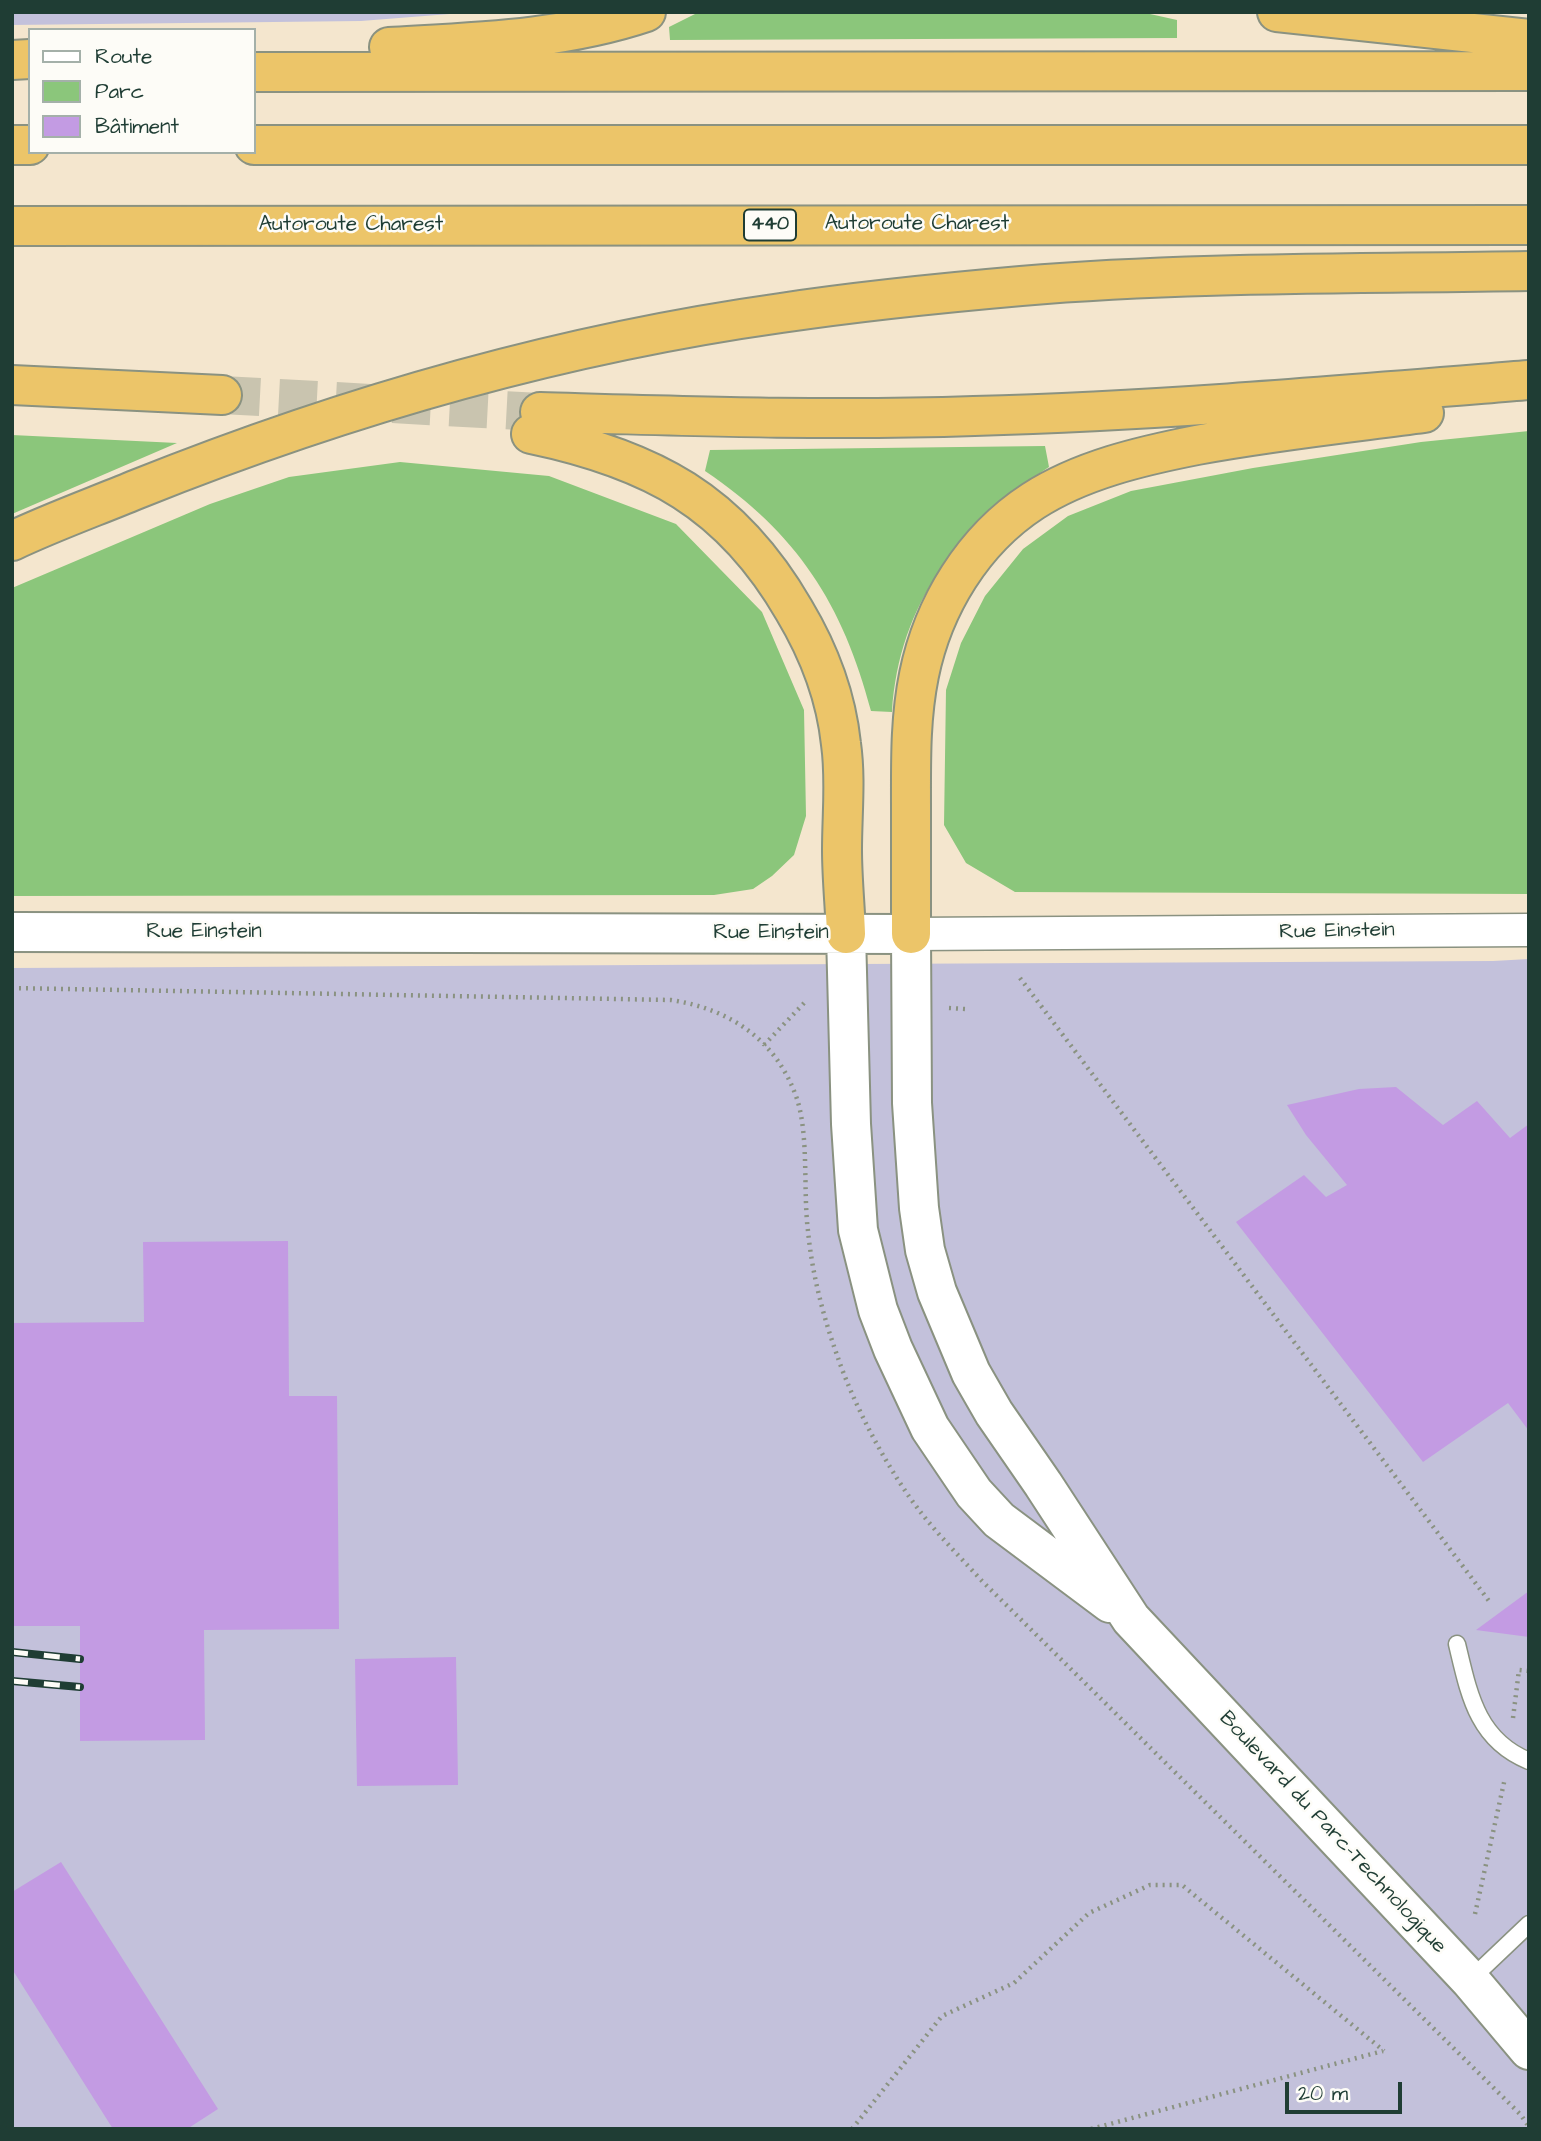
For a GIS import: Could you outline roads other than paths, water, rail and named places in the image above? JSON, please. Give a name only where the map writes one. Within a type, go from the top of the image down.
[{"type":"highway","points":[[256,50],[370,48],[519,39],[612,24],[646,12]]},
{"type":"highway","points":[[1277,12],[1529,38]]},
{"type":"highway","points":[[256,72],[1529,71]]},
{"type":"highway","points":[[256,145],[1529,145]]},
{"type":"highway","name":"Autoroute Charest","points":[[12,226],[1529,225]]},
{"type":"highway","points":[[12,541],[220,456],[391,399],[548,358],[730,321],[860,303],[1026,286],[1203,278],[1529,271]]},
{"type":"highway","points":[[846,934],[841,743],[835,706],[808,633],[783,589],[758,555],[724,519],[690,493],[654,472],[573,443],[536,423],[760,417],[974,416],[1182,407],[1529,380]]},
{"type":"highway","points":[[12,385],[222,395]]},
{"type":"highway","points":[[911,934],[911,737],[919,674],[926,645],[951,590],[974,556],[1007,521],[1063,484],[1132,460],[1172,450],[1270,432],[1481,406],[1529,397]]},
{"type":"street","name":"Rue Einstein","points":[[12,932],[911,934],[1529,930]]},
{"type":"street","name":"Boulevard du Parc-Technologique","points":[[846,934],[851,1124],[858,1230],[875,1300],[893,1349],[930,1428],[974,1493],[999,1520],[1131,1619],[1470,1980],[1529,2050]]},
{"type":"street","name":"Boulevard du Parc-Technologique","points":[[911,934],[914,1160],[925,1250],[937,1292],[971,1373],[994,1413],[1131,1619]]},
{"type":"lane","points":[[1457,1644],[1468,1690],[1481,1723],[1510,1753],[1529,1761]]},
{"type":"lane","points":[[1470,1980],[1529,1924]]},
{"type":"tunnel","points":[[222,395],[540,412]]},
{"type":"railway","points":[[12,1652],[80,1659]]},
{"type":"railway","points":[[12,1681],[80,1687]]}]
